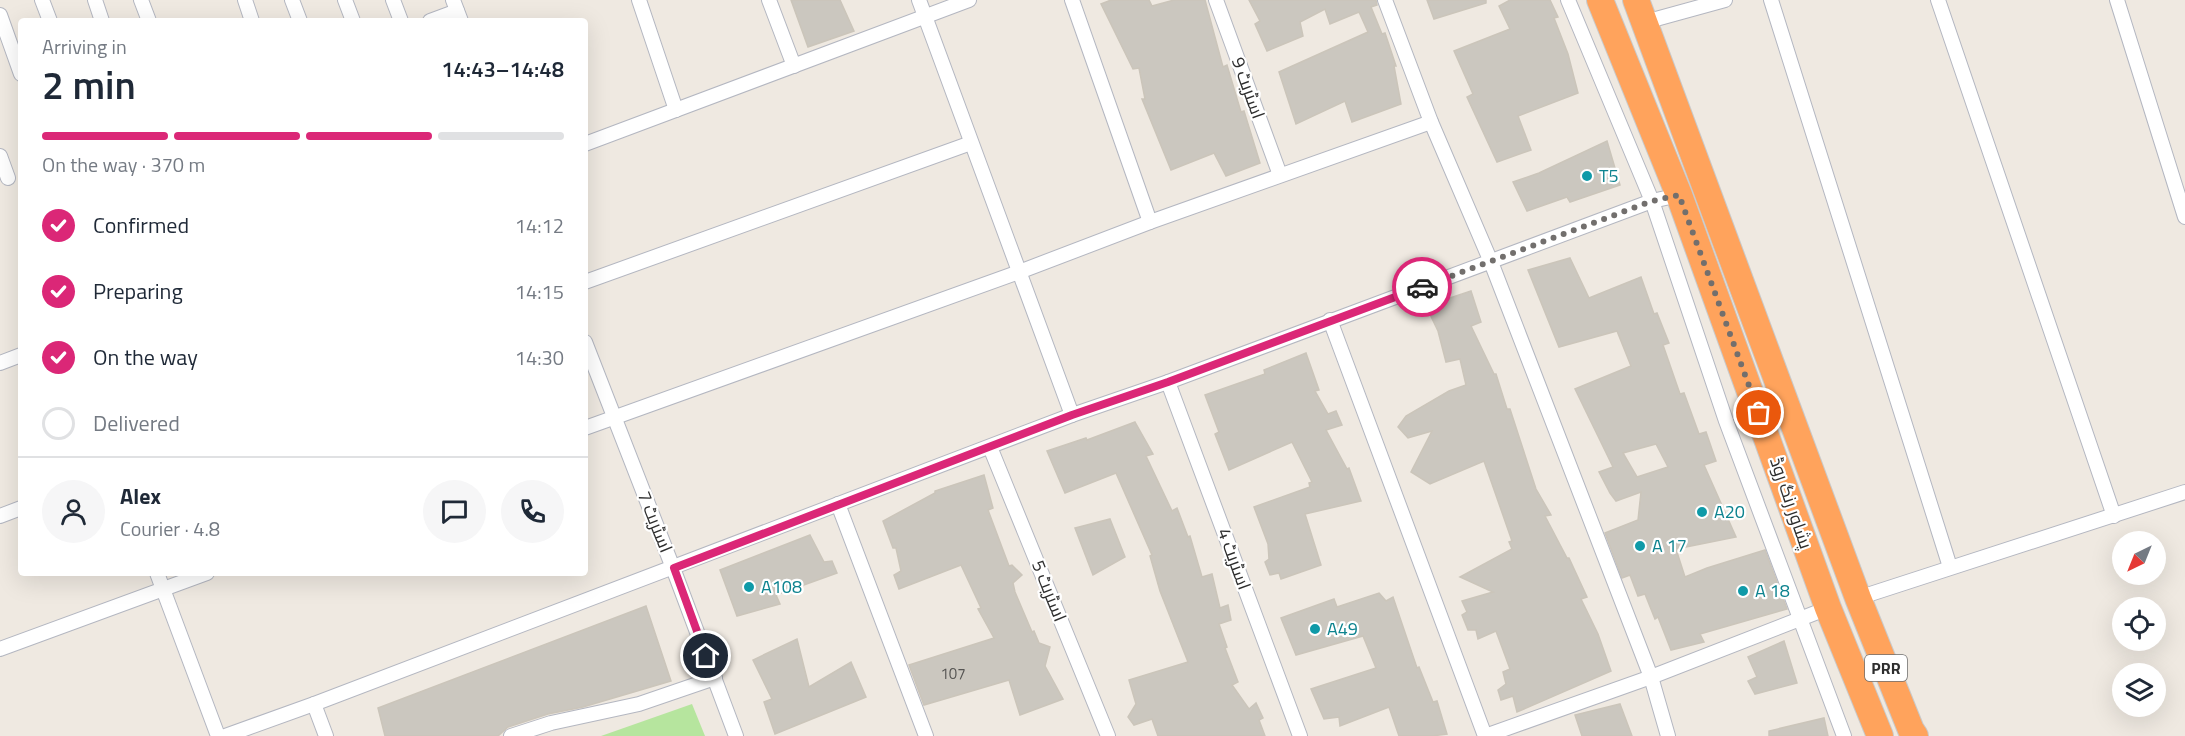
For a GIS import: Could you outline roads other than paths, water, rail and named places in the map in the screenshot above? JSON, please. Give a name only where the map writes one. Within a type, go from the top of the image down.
[{"type":"highway","name":"پشاور رنگ روڈ","points":[[1600,0],[1679,195],[1828,608],[1880,736]]},
{"type":"highway","name":"پشاور رنگ روڈ","points":[[1641,11],[1858,598],[1915,736]]},
{"type":"street","points":[[42,0],[49,18]]},
{"type":"street","points":[[95,0],[101,18]]},
{"type":"street","points":[[141,0],[148,18]]},
{"type":"street","points":[[245,0],[251,18]]},
{"type":"street","points":[[292,0],[299,18]]},
{"type":"street","points":[[345,0],[352,18]]},
{"type":"street","points":[[393,0],[400,18]]},
{"type":"street","points":[[639,0],[676,110]]},
{"type":"street","points":[[770,0],[794,66]]},
{"type":"street","points":[[918,0],[1072,415]]},
{"type":"street","points":[[588,143],[969,0]]},
{"type":"street","points":[[1072,0],[1150,222]]},
{"type":"street","name":"اسٹریٹ 9","points":[[1216,0],[1280,175]]},
{"type":"street","points":[[1385,0],[1431,122],[1491,262],[1651,677],[1668,736]]},
{"type":"street","points":[[1568,0],[1652,201],[1726,421],[1844,736]]},
{"type":"street","points":[[1641,11],[1725,0]]},
{"type":"street","points":[[1771,0],[1950,567]]},
{"type":"street","points":[[1938,0],[2114,516]]},
{"type":"street","points":[[2117,0],[2185,217]]},
{"type":"street","points":[[438,18],[457,11]]},
{"type":"street","points":[[0,15],[18,66]]},
{"type":"street","points":[[588,427],[1431,122]]},
{"type":"street","points":[[588,281],[971,143]]},
{"type":"street","points":[[0,156],[10,178]]},
{"type":"street","points":[[225,736],[674,568],[1072,415],[1168,382],[1652,201],[1679,195]]},
{"type":"street","points":[[1330,320],[1485,736],[1651,677],[1828,608]]},
{"type":"street","name":"اسٹریٹ 7","points":[[588,350],[674,568],[736,736]]},
{"type":"street","points":[[0,363],[18,356]]},
{"type":"street","name":"اسٹریٹ 4","points":[[1168,382],[1300,736]]},
{"type":"street","name":"اسٹریٹ 5","points":[[990,447],[1108,736]]},
{"type":"street","points":[[1858,598],[2185,492]]},
{"type":"street","points":[[838,504],[926,736]]},
{"type":"street","points":[[0,516],[18,509]]},
{"type":"street","points":[[158,576],[218,736]]},
{"type":"street","points":[[0,649],[199,576]]},
{"type":"street","points":[[511,736],[551,723],[639,704],[715,678]]},
{"type":"street","points":[[314,704],[326,736]]},
{"type":"place","name":"T5","points":[[1587,176]]},
{"type":"place","name":"A20","points":[[1702,512]]},
{"type":"place","name":"A 17","points":[[1640,546]]},
{"type":"place","name":"A108","points":[[749,587]]},
{"type":"place","name":"A 18","points":[[1743,591]]},
{"type":"place","name":"A49","points":[[1315,629]]}]
